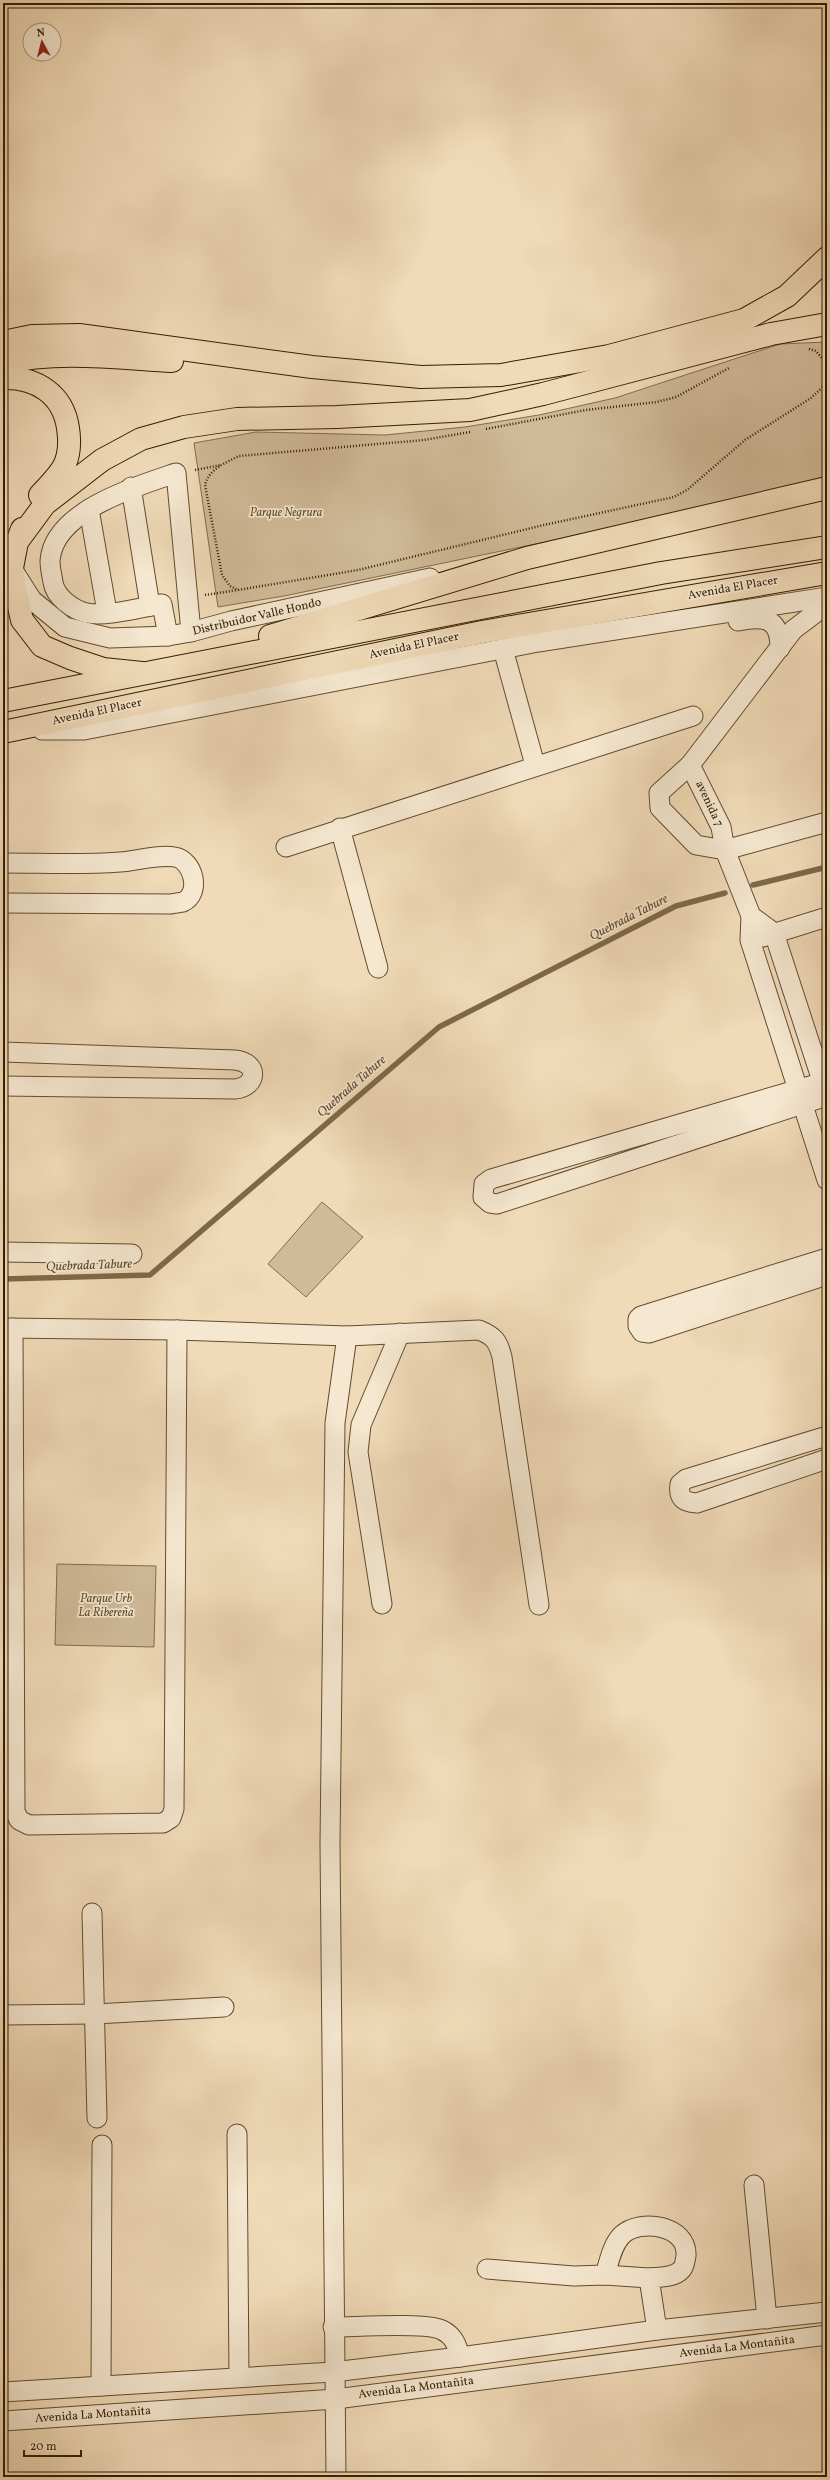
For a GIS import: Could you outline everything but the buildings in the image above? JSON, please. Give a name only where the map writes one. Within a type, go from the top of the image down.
[{"type":"main road","points":[[3,342],[32,336],[79,335],[312,367],[421,377],[501,375],[609,356],[744,320],[787,296],[827,258]]},
{"type":"main road","points":[[17,542],[45,504],[102,460],[141,439],[184,427],[237,419],[337,417],[470,410],[543,394],[771,334],[827,324]]},
{"type":"main road","points":[[3,363],[21,359],[84,357],[312,367]]},
{"type":"main road","points":[[3,378],[17,377],[39,384],[55,396],[66,416],[70,445],[64,465],[40,495],[17,542],[12,568],[22,620],[42,646],[70,658],[103,668],[142,673]]},
{"type":"main road","points":[[184,665],[317,621],[527,558],[827,488]]},
{"type":"main road","name":"Avenida El Placer","points":[[3,701],[661,573],[827,548]]},
{"type":"main road","name":"Avenida El Placer","points":[[7,731],[482,632],[827,573]]},
{"type":"street","points":[[189,598],[156,605],[107,612],[87,613],[67,604],[54,587],[50,561],[53,551],[62,532],[89,509],[131,488],[176,473],[189,598],[191,632]]},
{"type":"street","points":[[131,488],[156,605],[168,636]]},
{"type":"street","points":[[89,509],[107,612]]},
{"type":"street","name":"Distribuidor Valle Hondo","points":[[12,568],[32,600],[65,627],[110,638],[168,636],[191,632],[231,621],[527,558]]},
{"type":"street","points":[[7,731],[84,730],[503,649],[827,597]]},
{"type":"street","name":"avenida 7","points":[[690,765],[721,827],[725,850],[696,845],[660,808],[659,793],[690,765],[793,630],[827,604]]},
{"type":"street","points":[[684,619],[731,622],[759,617],[770,622],[778,631],[780,648]]},
{"type":"street","points":[[503,649],[535,765]]},
{"type":"street","points":[[286,847],[535,765],[693,716]]},
{"type":"street","points":[[827,822],[725,850],[751,916],[750,940],[827,1180]]},
{"type":"street","points":[[340,828],[378,968]]},
{"type":"street","points":[[3,863],[119,862],[172,856],[182,858],[189,864],[192,874],[193,887],[190,895],[183,902],[171,904],[3,903]]},
{"type":"street","points":[[751,916],[774,933],[826,1088],[497,1204],[490,1203],[483,1197],[484,1184],[491,1179],[800,1097]]},
{"type":"street","points":[[750,940],[827,917]]},
{"type":"street","points":[[3,1052],[235,1060],[248,1064],[252,1067],[253,1073],[248,1084],[242,1088],[234,1089],[3,1086]]},
{"type":"street","points":[[3,1252],[132,1254]]},
{"type":"street","points":[[827,1258],[641,1316],[638,1319],[638,1326],[642,1332],[649,1333],[827,1275]]},
{"type":"street","points":[[177,1330],[174,1809],[170,1818],[163,1823],[29,1825],[19,1820],[15,1812],[8,1328],[177,1330],[347,1336],[478,1330],[492,1335],[499,1344],[538,1605]]},
{"type":"street","points":[[382,1604],[358,1452],[361,1425],[400,1333]]},
{"type":"street","points":[[336,2477],[336,2399],[333,2327],[330,1843],[335,1423],[347,1336]]},
{"type":"street","points":[[827,1436],[686,1479],[680,1484],[679,1492],[681,1499],[687,1502],[697,1502],[827,1459]]},
{"type":"street","points":[[92,1913],[97,2118]]},
{"type":"street","points":[[3,2015],[95,2014],[224,2007]]},
{"type":"street","points":[[237,2134],[239,2376]]},
{"type":"street","points":[[101,2386],[102,2145]]},
{"type":"street","points":[[754,2185],[767,2319]]},
{"type":"street","points":[[487,2269],[574,2276],[605,2275],[649,2278],[671,2276],[681,2270],[685,2261],[686,2250],[680,2237],[671,2230],[650,2225],[634,2228],[622,2235],[614,2245],[605,2275]]},
{"type":"street","points":[[649,2278],[657,2330]]},
{"type":"street","name":"Avenida La Montañita","points":[[3,2392],[239,2376],[334,2372],[460,2357],[657,2330],[827,2312]]},
{"type":"street","points":[[333,2327],[430,2326],[449,2335],[457,2343],[460,2357]]},
{"type":"street","name":"Avenida La Montañita","points":[[3,2421],[336,2399],[827,2335]]},
{"type":"path","points":[[801,348],[816,351],[825,362],[827,371]]},
{"type":"path","points":[[483,430],[586,410],[657,402],[676,397],[732,366]]},
{"type":"path","points":[[189,598],[358,570],[544,525],[674,497],[687,490],[745,440],[811,398],[825,385],[827,380]]},
{"type":"path","points":[[238,590],[230,586],[222,575],[205,485],[208,475],[222,464],[239,456],[424,440],[476,431]]},
{"type":"path","points":[[176,473],[222,464]]},
{"type":"green space","name":"Parque Negrura","points":[[827,342],[827,479],[545,542],[284,596],[218,607],[194,443],[256,432],[385,435],[465,427],[539,415],[615,398],[780,344]]},
{"type":"green space","points":[[322,1202],[363,1237],[306,1297],[268,1264]]},
{"type":"green space","name":"Parque Urb La Ribereña","points":[[57,1564],[156,1566],[154,1647],[55,1645]]},
{"type":"waterway","name":"Quebrada Tabure","points":[[753,885],[827,867]]},
{"type":"waterway","name":"Quebrada Tabure","points":[[3,1279],[150,1275],[439,1027],[676,906],[725,893]]}]
